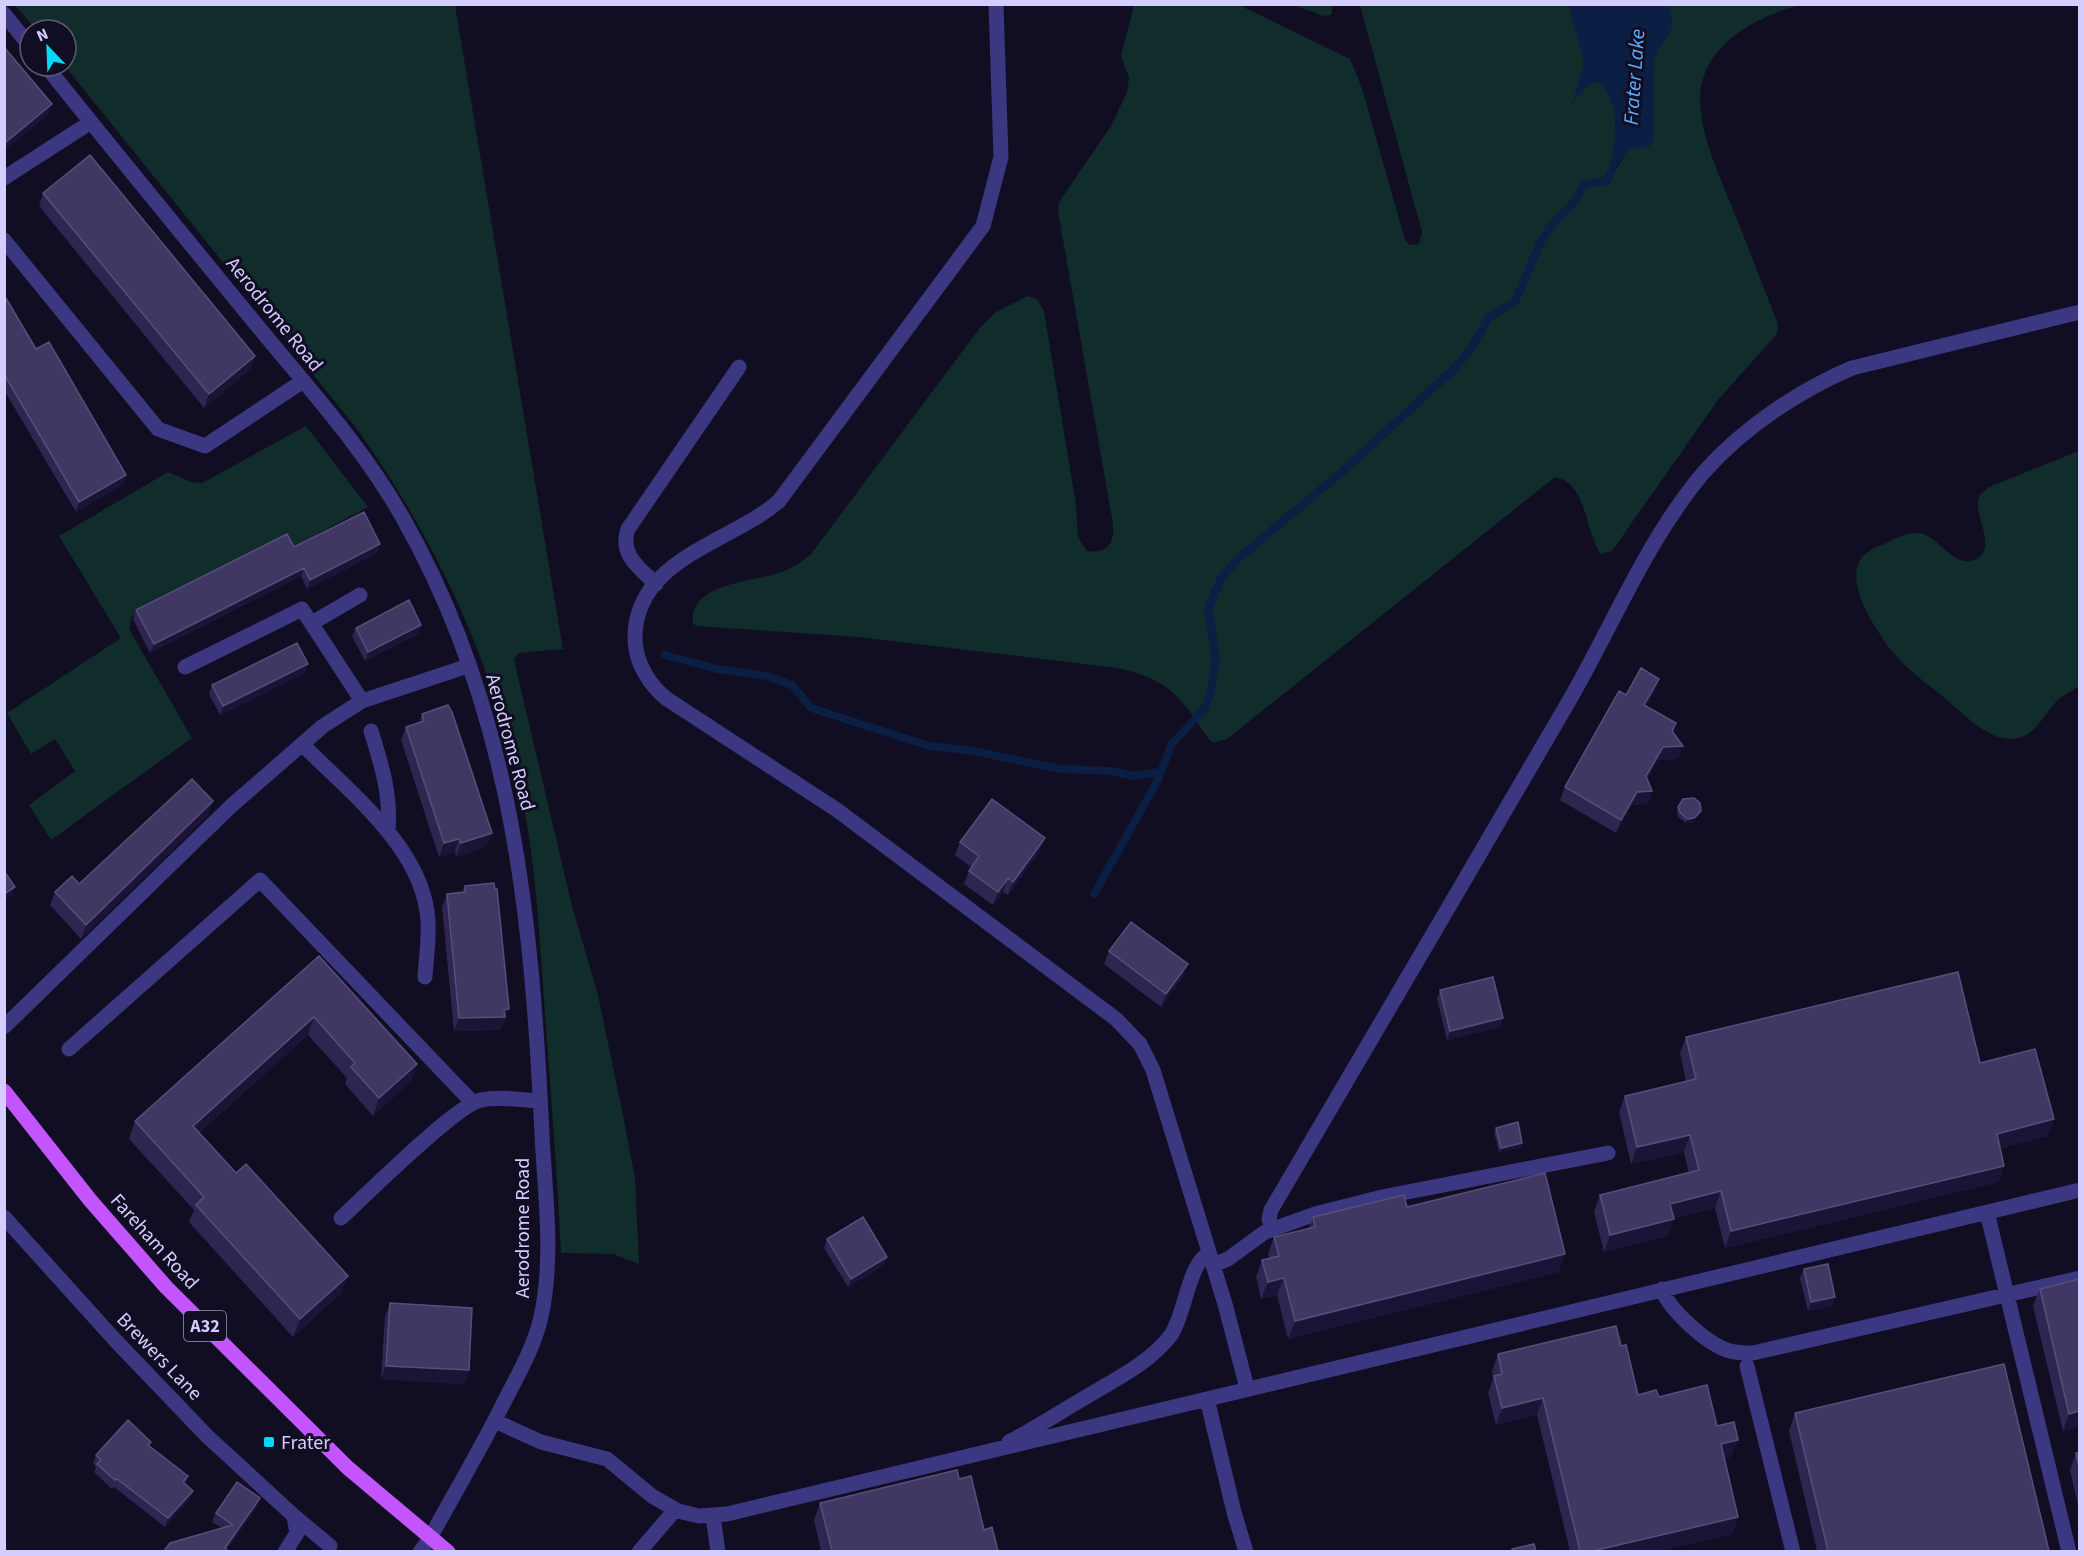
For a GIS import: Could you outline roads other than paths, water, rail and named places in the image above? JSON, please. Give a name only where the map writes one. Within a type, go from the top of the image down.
[{"type":"main road","name":"Fareham Road","points":[[4,1091],[90,1200],[166,1287],[348,1468],[448,1551]]},
{"type":"street","points":[[996,4],[1001,157],[983,226],[779,501],[766,512],[689,554],[656,584],[640,610],[635,637],[642,668],[661,694],[837,810],[1116,1019],[1140,1044],[1153,1070],[1211,1260],[1246,1388]]},
{"type":"street","points":[[4,14],[18,31]]},
{"type":"street","name":"Aerodrome Road","points":[[56,78],[359,449],[404,520],[440,592],[498,755],[517,848],[531,950],[547,1235],[545,1295],[535,1338],[495,1421],[430,1538],[420,1551]]},
{"type":"street","points":[[4,178],[91,122]]},
{"type":"street","points":[[4,240],[158,429],[205,446],[303,381]]},
{"type":"street","points":[[1272,1228],[1269,1219],[1271,1210],[1583,676],[1660,536],[1706,470],[1738,440],[1774,412],[1846,370],[1874,361],[2079,312]]},
{"type":"street","points":[[656,584],[635,565],[627,553],[625,541],[628,529],[739,367]]},
{"type":"street","points":[[312,623],[360,595]]},
{"type":"street","points":[[185,667],[302,609],[362,701]]},
{"type":"street","points":[[4,1027],[230,807],[323,726],[362,701],[468,666]]},
{"type":"street","points":[[371,731],[384,773],[390,804],[388,831]]},
{"type":"street","points":[[302,744],[388,831],[409,858],[416,874],[428,920],[425,977]]},
{"type":"street","points":[[69,1049],[260,880],[473,1103]]},
{"type":"street","points":[[341,1218],[443,1125],[478,1100],[540,1101]]},
{"type":"street","points":[[985,1453],[1044,1422],[1152,1355],[1174,1330],[1186,1303],[1196,1265],[1200,1259],[1228,1259],[1272,1228],[1382,1197],[1608,1153]]},
{"type":"street","points":[[495,1421],[541,1442],[607,1459],[646,1492],[675,1510],[699,1516],[713,1516],[752,1509],[1246,1388],[2079,1190]]},
{"type":"street","points":[[1987,1212],[2069,1551]]},
{"type":"street","name":"Brewers Lane","points":[[4,1217],[107,1332],[207,1436],[330,1546]]},
{"type":"street","points":[[1662,1289],[1673,1308],[1716,1345],[1729,1351],[1753,1353],[2079,1278]]},
{"type":"street","points":[[1747,1366],[1793,1551]]},
{"type":"street","points":[[1207,1399],[1234,1512],[1246,1551]]},
{"type":"street","points":[[639,1551],[675,1510]]},
{"type":"street","points":[[285,1551],[297,1533],[294,1516]]},
{"type":"street","points":[[713,1516],[718,1551]]},
{"type":"water","name":"Frater Lake","points":[[1569,5],[1669,5],[1671,29],[1656,56],[1655,63],[1653,141],[1650,146],[1628,150],[1607,181],[1614,143],[1615,117],[1608,93],[1600,83],[1594,82],[1583,89],[1572,105],[1584,62]]},
{"type":"waterway","points":[[1094,894],[1158,780],[1171,745],[1204,709],[1210,695],[1216,658],[1208,608],[1222,577],[1240,557],[1343,471],[1455,368],[1470,350],[1490,316],[1515,302],[1541,241],[1549,228],[1575,201],[1584,184],[1607,181],[1610,174]]},
{"type":"waterway","points":[[665,655],[717,669],[767,676],[792,685],[811,708],[929,746],[973,751],[1061,769],[1111,771],[1134,776],[1159,772]]},
{"type":"place","name":"Frater","points":[[269,1442]]}]
